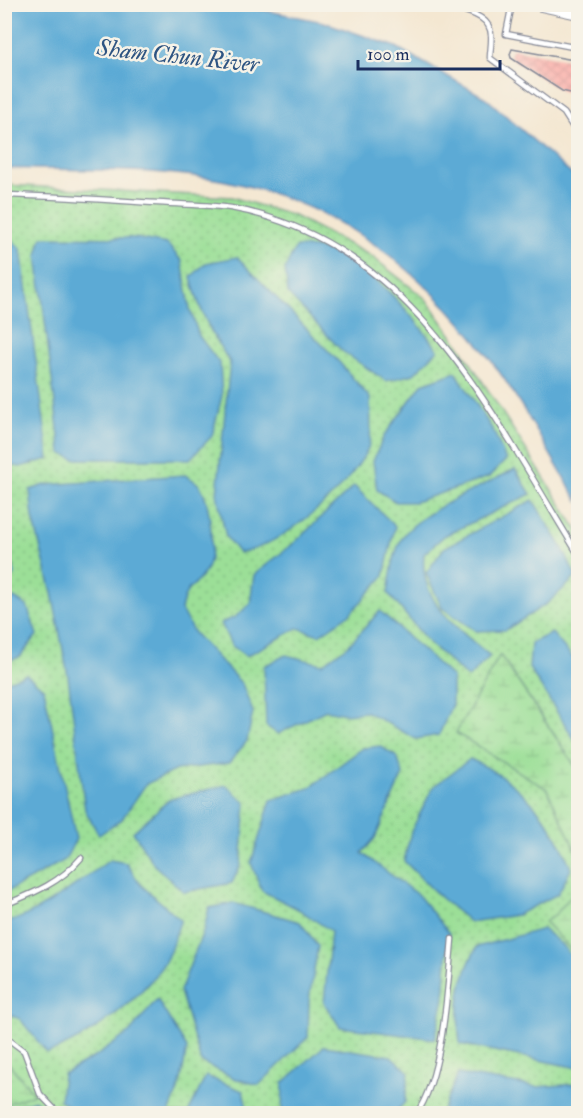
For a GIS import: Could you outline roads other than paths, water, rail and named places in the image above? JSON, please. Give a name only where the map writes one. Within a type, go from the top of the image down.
[{"type":"main road","points":[[541,4],[579,12]]},
{"type":"lane","points":[[432,4],[475,15],[488,23],[491,32],[490,58],[564,113],[579,135]]},
{"type":"lane","points":[[512,4],[506,34],[579,48]]},
{"type":"lane","points":[[4,195],[231,208],[280,222],[365,265],[402,297],[444,342],[579,554]]},
{"type":"lane","points":[[4,905],[47,888],[69,873],[81,858]]},
{"type":"lane","points":[[416,1113],[426,1096],[445,1021],[452,939]]},
{"type":"lane","points":[[4,1036],[24,1051],[40,1094],[59,1113]]},
{"type":"water","name":"Sham Chun River","points":[[5,4],[237,5],[324,22],[396,47],[486,98],[578,180],[578,501],[514,393],[464,326],[406,269],[341,223],[267,192],[226,181],[171,173],[5,168]]},
{"type":"water","points":[[5,233],[21,249],[49,459],[20,467],[5,464]]},
{"type":"water","points":[[42,237],[135,238],[167,244],[182,261],[190,309],[199,336],[220,364],[222,396],[212,436],[190,459],[74,459],[61,453],[37,255]]},
{"type":"water","points":[[296,247],[324,250],[358,267],[388,291],[415,320],[438,350],[414,374],[386,381],[342,351],[288,294],[285,269]]},
{"type":"water","points":[[237,257],[339,362],[370,398],[371,424],[368,448],[359,464],[331,497],[293,528],[274,540],[256,549],[239,553],[226,537],[217,494],[230,362],[206,321],[191,277],[206,263]]},
{"type":"water","points":[[456,372],[494,432],[506,460],[489,477],[415,502],[396,502],[377,490],[373,461],[384,436],[422,384]]},
{"type":"water","points":[[515,469],[531,494],[444,536],[424,554],[424,571],[434,600],[453,624],[490,656],[468,678],[428,642],[388,593],[393,563],[400,541],[413,526],[472,490]]},
{"type":"water","points":[[185,475],[199,485],[204,494],[211,529],[211,542],[205,572],[185,595],[181,610],[194,633],[242,684],[253,712],[247,741],[229,763],[176,770],[146,784],[122,819],[99,835],[85,810],[68,676],[52,593],[33,518],[30,490],[45,485]]},
{"type":"water","points":[[354,486],[395,526],[384,576],[350,614],[319,635],[298,628],[246,656],[231,645],[221,623],[235,617],[250,604],[254,575],[294,543]]},
{"type":"water","points":[[533,500],[562,547],[576,577],[548,603],[506,630],[476,631],[442,608],[426,573],[444,548]]},
{"type":"water","points":[[5,531],[15,575],[4,580]]},
{"type":"water","points":[[14,598],[27,606],[37,635],[20,657],[5,662],[5,601]]},
{"type":"water","points":[[380,611],[452,677],[452,704],[439,735],[416,739],[367,712],[345,714],[326,710],[278,734],[266,726],[264,666],[286,655],[322,664],[348,646]]},
{"type":"water","points":[[552,633],[578,664],[578,745],[529,668],[531,643]]},
{"type":"water","points":[[26,674],[44,689],[76,839],[65,860],[5,893],[5,682]]},
{"type":"water","points":[[380,746],[397,757],[403,774],[375,838],[362,853],[419,896],[449,933],[444,998],[435,1039],[340,1027],[324,1003],[331,931],[298,909],[262,891],[251,863],[271,800],[309,788],[363,748]]},
{"type":"water","points":[[470,759],[504,778],[532,803],[555,834],[571,869],[558,894],[517,915],[470,922],[441,898],[404,861],[411,832],[433,787]]},
{"type":"water","points":[[226,785],[246,803],[241,864],[232,883],[184,892],[154,865],[133,832],[170,799]]},
{"type":"water","points":[[110,860],[126,863],[141,885],[181,920],[167,958],[128,1004],[79,1039],[47,1053],[20,1019],[5,1013],[5,923],[46,905]]},
{"type":"water","points":[[233,903],[300,922],[318,946],[309,1000],[308,1037],[259,1085],[236,1079],[201,1062],[180,991],[204,929],[209,908]]},
{"type":"water","points":[[543,929],[561,944],[578,964],[578,1068],[460,1044],[458,1018],[460,994],[466,970],[477,947]]},
{"type":"water","points":[[157,999],[187,1048],[180,1085],[169,1113],[77,1113],[60,1100],[63,1074],[96,1056],[130,1032]]},
{"type":"water","points":[[324,1046],[391,1056],[409,1072],[405,1102],[395,1113],[282,1113],[283,1083]]},
{"type":"water","points":[[458,1074],[536,1087],[578,1084],[578,1113],[441,1113]]},
{"type":"water","points":[[206,1076],[243,1091],[248,1113],[188,1113]]},
{"type":"water","points":[[35,1100],[49,1113],[10,1113],[11,1108]]}]
